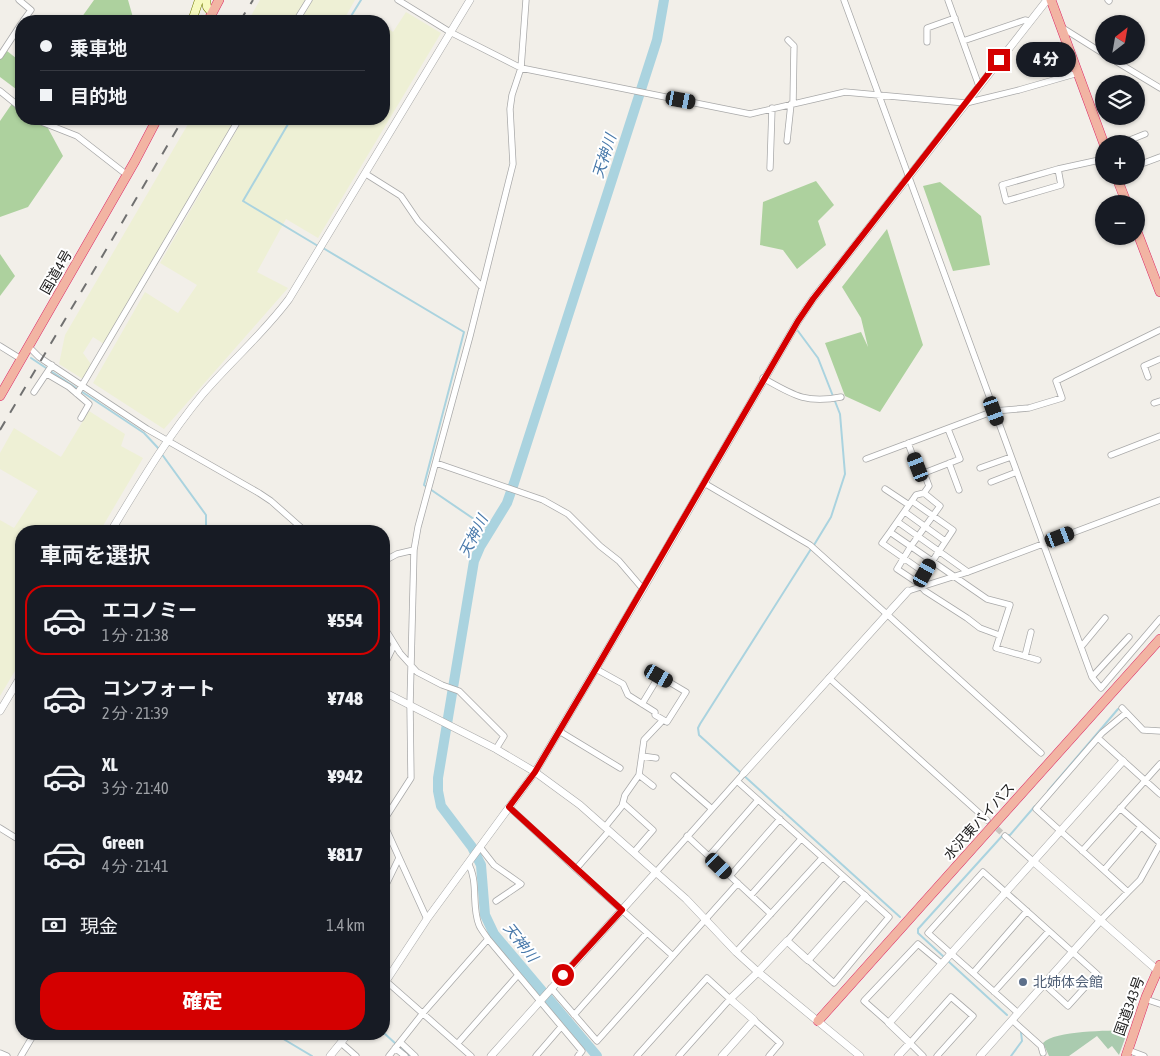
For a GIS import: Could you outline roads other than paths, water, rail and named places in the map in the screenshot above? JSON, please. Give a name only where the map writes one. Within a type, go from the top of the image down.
[{"type":"highway","points":[[211,15],[219,0]]},
{"type":"highway","points":[[1051,0],[1101,135]]},
{"type":"highway","name":"国道4号","points":[[0,396],[154,125]]},
{"type":"highway","points":[[1142,245],[1160,292]]},
{"type":"highway","name":"水沢東バイパス","points":[[818,1021],[1160,639]]},
{"type":"highway","name":"国道343号","points":[[1127,1053],[1145,999],[1155,986],[1158,968]]},
{"type":"main road","points":[[194,15],[199,0]]},
{"type":"main road","points":[[206,0],[209,15]]},
{"type":"main road","points":[[135,161],[150,125]]},
{"type":"street","points":[[19,0],[30,10],[27,15]]},
{"type":"street","points":[[300,15],[309,0]]},
{"type":"street","points":[[398,0],[450,32],[521,68],[750,114],[844,92],[966,103],[1078,73]]},
{"type":"street","points":[[115,525],[167,441],[203,395],[258,336],[289,299],[470,0]]},
{"type":"street","points":[[390,811],[411,778],[410,705],[414,550],[418,527],[513,164],[510,109],[512,95],[521,68],[526,0]]},
{"type":"street","points":[[844,0],[1092,677],[1101,688],[1160,619]]},
{"type":"street","points":[[949,0],[979,86]]},
{"type":"street","points":[[390,974],[427,919],[535,772],[643,589],[780,349],[813,299],[1047,0]]},
{"type":"street","points":[[927,42],[927,28],[954,18]]},
{"type":"street","points":[[963,41],[1025,20],[1029,21]]},
{"type":"street","points":[[1061,27],[1095,48]]},
{"type":"street","points":[[0,56],[15,34]]},
{"type":"street","points":[[787,141],[792,104],[794,46],[788,40]]},
{"type":"street","points":[[1122,65],[1160,88]]},
{"type":"street","points":[[0,91],[15,103]]},
{"type":"street","points":[[770,168],[772,108]]},
{"type":"street","points":[[49,125],[76,136],[127,175]]},
{"type":"street","points":[[80,389],[235,125]]},
{"type":"street","points":[[1145,163],[1160,157]]},
{"type":"street","points":[[1058,169],[1061,185],[1006,201],[1002,185],[1058,169],[1095,160]]},
{"type":"street","points":[[366,174],[401,196],[418,221],[482,287]]},
{"type":"street","points":[[866,459],[994,411],[1029,408],[1062,398],[1056,381],[1160,330]]},
{"type":"street","points":[[0,346],[21,359]]},
{"type":"street","points":[[28,346],[49,370],[271,501],[298,525]]},
{"type":"street","points":[[1148,377],[1144,366],[1160,359]]},
{"type":"street","points":[[49,370],[80,389],[89,404],[81,418]]},
{"type":"street","points":[[34,392],[49,370]]},
{"type":"street","points":[[764,378],[795,396],[824,400],[840,397]]},
{"type":"street","points":[[924,473],[960,459],[948,429]]},
{"type":"street","points":[[1110,455],[1160,436]]},
{"type":"street","points":[[908,444],[929,486],[924,493],[916,495],[882,543],[925,573]]},
{"type":"street","points":[[980,468],[1011,457]]},
{"type":"street","points":[[436,463],[543,500],[568,514],[600,546],[619,561],[643,589]]},
{"type":"street","points":[[949,463],[959,490]]},
{"type":"street","points":[[991,482],[1017,472]]},
{"type":"street","points":[[704,483],[812,547],[1041,752]]},
{"type":"street","points":[[885,489],[953,530],[932,560],[919,585]]},
{"type":"street","points":[[924,493],[940,506],[897,569],[925,591],[980,628],[999,635]]},
{"type":"street","points":[[491,1056],[908,592],[919,585],[968,572],[1160,500]]},
{"type":"street","points":[[905,512],[945,541]]},
{"type":"street","points":[[898,522],[968,572]]},
{"type":"street","points":[[890,532],[987,599],[1010,605],[996,648],[1038,660]]},
{"type":"street","points":[[390,558],[414,550]]},
{"type":"street","points":[[1081,646],[1105,618]]},
{"type":"street","points":[[1025,656],[1031,632]]},
{"type":"street","points":[[390,638],[411,667],[442,685],[460,691],[504,736],[496,749]]},
{"type":"street","points":[[1092,677],[1129,638]]},
{"type":"street","points":[[390,653],[394,645]]},
{"type":"street","points":[[596,669],[623,684],[628,695],[667,722],[686,692],[659,676],[642,704]]},
{"type":"street","points":[[829,678],[987,820]]},
{"type":"street","points":[[0,710],[15,686]]},
{"type":"street","points":[[390,695],[496,749],[535,772],[580,805],[656,872],[758,972],[860,1056]]},
{"type":"street","points":[[1122,708],[1144,730],[1160,731]]},
{"type":"street","points":[[1126,713],[1102,732],[1036,809],[1128,892]]},
{"type":"street","points":[[576,869],[607,829],[623,803],[625,795],[639,775],[644,740],[663,720]]},
{"type":"street","points":[[559,731],[620,768]]},
{"type":"street","points":[[1098,738],[1160,794]]},
{"type":"street","points":[[642,756],[656,758]]},
{"type":"street","points":[[889,1023],[1123,761]]},
{"type":"street","points":[[1082,851],[1160,764]]},
{"type":"street","points":[[639,775],[653,786]]},
{"type":"street","points":[[674,776],[712,808]]},
{"type":"street","points":[[740,777],[758,800],[889,917],[834,983],[787,941]]},
{"type":"street","points":[[709,856],[758,800]]},
{"type":"street","points":[[623,803],[653,830],[634,852]]},
{"type":"street","points":[[509,807],[673,956]]},
{"type":"street","points":[[980,1056],[1100,921],[1140,880],[1160,844],[1120,808]]},
{"type":"street","points":[[730,876],[780,820]]},
{"type":"street","points":[[1104,870],[1141,827]]},
{"type":"street","points":[[0,828],[15,837]]},
{"type":"street","points":[[390,835],[427,919]]},
{"type":"street","points":[[688,836],[772,914]]},
{"type":"street","points":[[1005,836],[1100,921],[1158,968]]},
{"type":"street","points":[[750,895],[801,838]]},
{"type":"street","points":[[480,847],[494,864],[521,884],[496,901]]},
{"type":"street","points":[[390,877],[399,858]]},
{"type":"street","points":[[736,952],[822,858]]},
{"type":"street","points":[[468,863],[473,871],[479,924],[488,939],[582,1051],[578,1056]]},
{"type":"street","points":[[1018,1013],[928,933],[983,872],[1097,974],[1068,1006],[1044,984]]},
{"type":"street","points":[[679,1056],[730,998],[787,941],[843,877]]},
{"type":"street","points":[[551,988],[597,1041],[738,883]]},
{"type":"street","points":[[808,960],[865,896]]},
{"type":"street","points":[[973,973],[1028,912]]},
{"type":"street","points":[[994,992],[1049,931]]},
{"type":"street","points":[[574,1015],[647,933]]},
{"type":"street","points":[[389,1056],[422,1013],[488,939]]},
{"type":"street","points":[[923,1056],[864,1001],[918,944],[942,964]]},
{"type":"street","points":[[458,1043],[518,975]]},
{"type":"street","points":[[637,1056],[707,978],[780,1043],[769,1056]]},
{"type":"street","points":[[390,986],[472,1056]]},
{"type":"street","points":[[898,1056],[952,997],[973,1016],[937,1056]]},
{"type":"street","points":[[1145,999],[1160,1004]]},
{"type":"street","points":[[722,1056],[754,1020]]},
{"type":"street","points":[[1012,1020],[1042,1046],[1043,1053]]},
{"type":"street","points":[[536,1056],[561,1027]]},
{"type":"street","points":[[21,1056],[30,1040]]},
{"type":"street","points":[[330,1056],[343,1040]]},
{"type":"street","points":[[400,1042],[415,1056]]},
{"type":"street","points":[[341,1043],[356,1056]]},
{"type":"street","points":[[395,1048],[405,1056]]},
{"type":"street","points":[[0,1052],[8,1056]]},
{"type":"street","points":[[1127,1053],[1144,1056]]},
{"type":"waterway","points":[[352,15],[361,0]]},
{"type":"waterway","name":"天神川","points":[[597,1056],[494,934],[485,915],[481,865],[472,847],[441,806],[438,778],[474,561],[480,547],[507,503],[514,483],[657,40],[664,0]]},
{"type":"waterway","points":[[287,125],[243,201],[318,246]]},
{"type":"waterway","points":[[323,248],[464,332],[424,485],[490,530]]},
{"type":"waterway","points":[[798,331],[818,358],[840,414],[845,474],[831,517],[814,545]]},
{"type":"waterway","points":[[31,358],[144,433],[159,449]]},
{"type":"waterway","points":[[161,453],[206,515],[206,525]]},
{"type":"waterway","points":[[811,549],[700,724],[698,728],[699,735],[900,917]]},
{"type":"waterway","points":[[1048,791],[1118,709]]},
{"type":"waterway","points":[[945,958],[918,933],[918,929],[1003,835],[1010,835],[1035,806]]},
{"type":"waterway","points":[[948,961],[1007,1015]]},
{"type":"waterway","points":[[1011,1056],[1022,1041],[1021,1032]]},
{"type":"waterway","points":[[390,1039],[409,1056]]},
{"type":"waterway","points":[[285,1040],[312,1056]]},
{"type":"tunnel","points":[[991,823],[1005,836]]},
{"type":"railway","points":[[244,15],[253,0]]},
{"type":"railway","points":[[0,430],[179,125]]},
{"type":"place","name":"北姉体会館","points":[[1023,982]]}]
